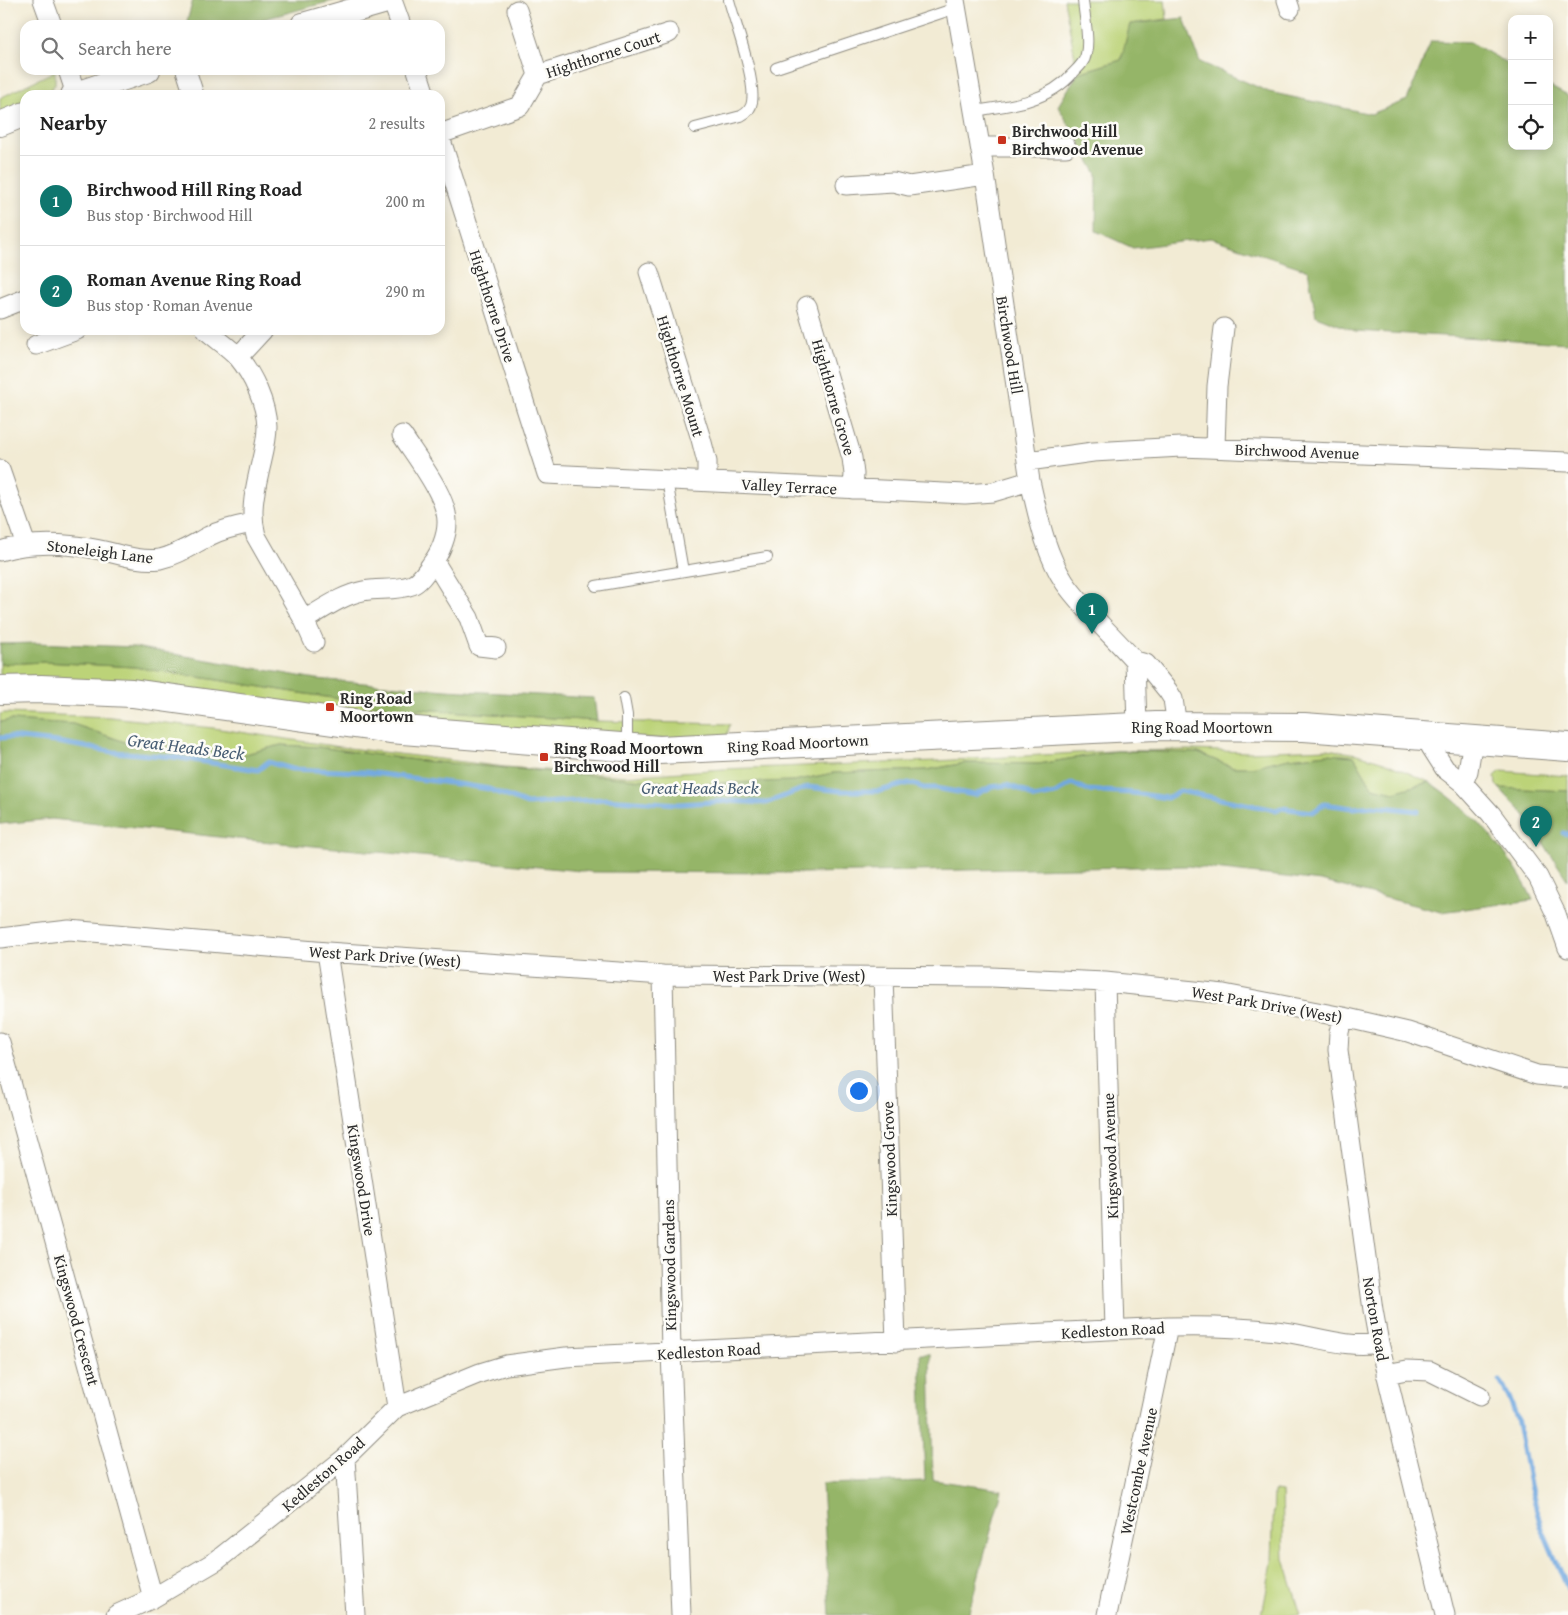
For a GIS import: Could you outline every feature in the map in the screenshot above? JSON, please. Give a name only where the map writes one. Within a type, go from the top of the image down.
[{"type":"highway","name":"Ring Road Moortown","points":[[0,690],[41,689],[132,692],[390,729],[669,750],[1137,726],[1304,727],[1568,747]]},
{"type":"street","points":[[43,0],[50,20]]},
{"type":"street","points":[[321,20],[391,0],[399,20]]},
{"type":"street","name":"Birchwood Hill","points":[[956,4],[985,175],[1030,481],[1041,527],[1050,553],[1064,582],[1135,661],[1146,664],[1168,691],[1173,699],[1178,726]]},
{"type":"street","name":"Highthorne Court","points":[[517,10],[538,75]]},
{"type":"street","name":"Highthorne Court","points":[[445,134],[520,106],[538,75],[669,33]]},
{"type":"street","points":[[69,75],[73,90]]},
{"type":"street","points":[[86,90],[133,75]]},
{"type":"street","points":[[188,75],[192,90]]},
{"type":"street","points":[[418,75],[423,90]]},
{"type":"street","points":[[0,124],[20,116]]},
{"type":"street","points":[[980,147],[1066,147]]},
{"type":"street","name":"Highthorne Drive","points":[[445,152],[547,474]]},
{"type":"street","points":[[855,190],[893,182],[909,186],[985,175]]},
{"type":"street","name":"Highthorne Mount","points":[[649,272],[702,439],[707,462],[707,481]]},
{"type":"street","points":[[0,309],[20,301]]},
{"type":"street","name":"Highthorne Grove","points":[[807,306],[852,458],[854,489]]},
{"type":"street","points":[[1215,447],[1218,386],[1224,328]]},
{"type":"street","points":[[36,345],[63,335]]},
{"type":"street","points":[[212,335],[238,357],[259,394],[267,426],[254,500],[253,523],[256,536],[304,620],[314,642]]},
{"type":"street","points":[[238,357],[258,335]]},
{"type":"street","points":[[304,620],[347,596],[362,591],[397,589],[414,584],[434,561],[444,539],[448,523],[445,508],[438,493],[402,435]]},
{"type":"street","name":"Birchwood Avenue","points":[[1028,461],[1074,454],[1131,449],[1215,447],[1568,462]]},
{"type":"street","points":[[0,470],[26,545]]},
{"type":"street","name":"Valley Terrace","points":[[547,474],[965,494],[993,492],[1030,481]]},
{"type":"street","name":"Stoneleigh Lane","points":[[0,551],[26,545],[77,546],[141,559],[159,559],[177,554],[228,528],[253,523]]},
{"type":"street","points":[[434,561],[469,618],[479,646],[496,648]]},
{"type":"street","points":[[1135,661],[1137,726]]},
{"type":"street","points":[[1428,736],[1431,747],[1445,768],[1463,783],[1491,814],[1538,877],[1556,914],[1568,948]]},
{"type":"street","points":[[1463,783],[1468,771],[1474,740]]},
{"type":"street","name":"West Park Drive (West)","points":[[0,938],[69,930],[327,952],[663,975],[991,977],[1105,982],[1224,994],[1343,1017],[1408,1032],[1537,1075],[1568,1078]]},
{"type":"street","name":"Kingswood Drive","points":[[327,952],[397,1407]]},
{"type":"street","name":"Kingswood Gardens","points":[[663,975],[671,1352],[681,1615]]},
{"type":"street","name":"Kingswood Grove","points":[[884,977],[896,1342]]},
{"type":"street","name":"Kingswood Avenue","points":[[1105,982],[1114,1330]]},
{"type":"street","name":"Norton Road","points":[[1343,1017],[1339,1032],[1338,1050],[1373,1310],[1386,1374],[1445,1615]]},
{"type":"street","name":"Kingswood Crescent","points":[[0,1042],[153,1598]]},
{"type":"street","name":"Kedleston Road","points":[[116,1615],[153,1598],[216,1561],[344,1458],[397,1407],[480,1373],[506,1365],[566,1358],[671,1352],[1203,1326],[1284,1332],[1355,1345],[1379,1343]]},
{"type":"street","name":"Westcombe Avenue","points":[[1107,1615],[1168,1327]]},
{"type":"street","points":[[1386,1374],[1407,1370],[1430,1371],[1480,1396]]},
{"type":"street","points":[[344,1458],[355,1615]]},
{"type":"lane","points":[[694,128],[741,116],[748,112],[752,103],[753,91],[750,76],[729,0]]},
{"type":"lane","points":[[974,111],[1020,104],[1056,89],[1070,77],[1086,57],[1083,0]]},
{"type":"lane","points":[[776,68],[956,4]]},
{"type":"lane","points":[[667,480],[684,571]]},
{"type":"lane","points":[[596,586],[767,557]]},
{"type":"lane","points":[[624,698],[627,748]]},
{"type":"green space","points":[[193,0],[336,0],[260,20],[187,20]]},
{"type":"green space","points":[[1064,0],[1165,0],[1167,19],[1130,24],[1121,60],[1078,73]]},
{"type":"green space","points":[[1184,18],[1200,62],[1269,92],[1371,114],[1407,100],[1431,41],[1470,42],[1508,64],[1508,150],[1553,150],[1553,88],[1568,96],[1568,343],[1355,331],[1316,316],[1308,270],[1211,238],[1133,248],[1096,231],[1097,174],[1058,106],[1078,73],[1121,60],[1130,24]]},
{"type":"green space","points":[[47,75],[55,75],[55,84],[51,90],[20,90],[20,106],[0,114],[0,98]]},
{"type":"green space","points":[[36,643],[134,647],[316,679],[446,690],[594,698],[597,721],[390,707],[134,667],[44,662],[0,664],[0,644]]},
{"type":"green space","points":[[44,662],[134,667],[390,707],[597,721],[730,724],[727,736],[670,739],[595,736],[0,680],[0,664]]},
{"type":"green space","points":[[0,714],[110,717],[213,728],[340,747],[505,767],[626,776],[724,769],[936,761],[1112,751],[1192,750],[1248,752],[1327,749],[1357,754],[1384,762],[1429,782],[1394,792],[1372,787],[1354,756],[1327,754],[1289,758],[1252,767],[1232,767],[1198,753],[1116,751],[1039,764],[965,763],[927,770],[833,773],[794,781],[691,784],[423,761],[318,747],[281,745],[237,756],[196,747],[125,742],[73,724],[11,720],[0,722]]},
{"type":"green space","points":[[11,720],[73,724],[125,742],[196,747],[237,756],[281,745],[318,747],[423,761],[691,784],[794,781],[833,773],[927,770],[965,763],[1039,764],[1116,751],[1198,753],[1232,767],[1252,767],[1289,758],[1328,754],[1354,756],[1372,787],[1394,792],[1429,782],[1445,793],[1489,834],[1514,866],[1533,900],[1441,912],[1321,881],[1187,866],[805,873],[592,872],[228,838],[52,819],[0,824],[0,722]]},
{"type":"green space","points":[[1501,771],[1568,776],[1568,791],[1499,788],[1496,785],[1495,776]]},
{"type":"green space","points":[[1499,788],[1568,791],[1568,881],[1526,816]]},
{"type":"green space","points":[[920,1354],[930,1354],[933,1480],[1002,1490],[968,1615],[830,1615],[822,1484],[925,1481]]},
{"type":"green space","points":[[1274,1491],[1282,1492],[1284,1559],[1301,1615],[1262,1615],[1272,1562]]},
{"type":"waterway","name":"Great Heads Beck","points":[[0,738],[10,737],[57,742],[114,752],[173,757],[258,770],[268,762],[292,769],[365,772],[489,789],[527,804],[605,799],[679,804],[729,801],[766,803],[808,787],[841,791],[880,791],[909,783],[924,788],[975,795],[991,787],[1007,785],[1022,790],[1034,798],[1055,794],[1072,783],[1086,790],[1133,793],[1167,798],[1180,791],[1276,810],[1281,808],[1313,812],[1324,804],[1353,808],[1373,806],[1418,811]]},
{"type":"waterway","name":"Great Heads Beck","points":[[1563,833],[1568,834]]},
{"type":"waterway","points":[[1500,1381],[1517,1418],[1530,1485],[1541,1526],[1568,1589]]},
{"type":"place","name":"Birchwood Hill Birchwood Avenue","points":[[1002,140]]},
{"type":"place","name":"Birchwood Hill Ring Road","points":[[1092,634]]},
{"type":"place","name":"Ring Road Moortown","points":[[330,707]]},
{"type":"place","name":"Ring Road Moortown Birchwood Hill","points":[[544,757]]},
{"type":"place","name":"Roman Avenue Ring Road","points":[[1536,847]]}]
